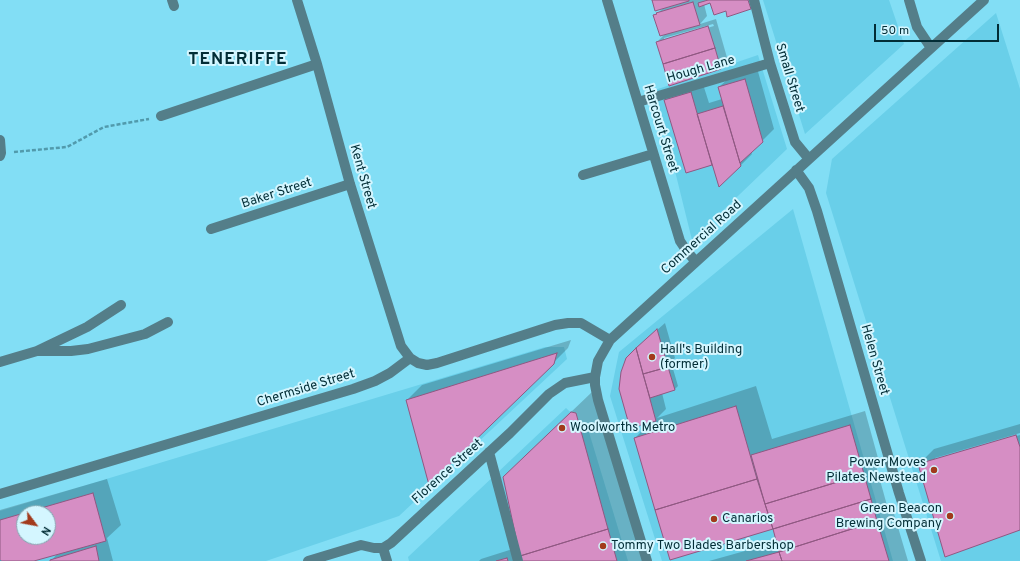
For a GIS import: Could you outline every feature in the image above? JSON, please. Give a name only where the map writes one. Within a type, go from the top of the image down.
[{"type":"street","name":"Kent Street","points":[[297,0],[317,64],[350,184],[401,346],[410,358]]},
{"type":"street","name":"Harcourt Street","points":[[607,0],[680,241],[696,262]]},
{"type":"street","name":"Small Street","points":[[754,0],[770,63],[795,142],[809,159]]},
{"type":"street","points":[[909,0],[917,27],[931,48]]},
{"type":"street","name":"Commercial Road","points":[[646,561],[598,400],[595,377],[598,361],[610,340],[984,0]]},
{"type":"street","name":"Hough Lane","points":[[638,102],[770,63]]},
{"type":"street","points":[[161,116],[317,64]]},
{"type":"street","points":[[0,140],[1,155]]},
{"type":"street","points":[[583,175],[653,154]]},
{"type":"street","name":"Helen Street","points":[[796,170],[809,188],[817,211],[899,493],[921,561]]},
{"type":"street","name":"Baker Street","points":[[211,229],[350,184]]},
{"type":"street","points":[[0,362],[37,351],[87,327],[121,305]]},
{"type":"street","points":[[37,351],[88,349],[145,334],[168,322]]},
{"type":"street","points":[[410,358],[426,366],[568,322],[580,323],[610,340]]},
{"type":"street","name":"Chermside Street","points":[[0,494],[354,388],[385,376],[410,358]]},
{"type":"street","name":"Florence Street","points":[[384,548],[489,452],[549,394],[565,383],[595,377]]},
{"type":"street","points":[[489,452],[518,561]]},
{"type":"street","points":[[308,561],[361,546],[384,548],[387,561]]},
{"type":"path","points":[[1,155],[67,148],[104,127],[161,116]]},
{"type":"shaded area","points":[[763,0],[889,0],[904,44],[805,134]]},
{"type":"shaded area","points":[[996,13],[1020,89],[1020,561],[941,561],[826,193],[832,159]]},
{"type":"shaded area","points":[[758,55],[787,149],[692,240],[655,90]]},
{"type":"shaded area","points":[[793,209],[893,561],[662,561],[610,396],[619,352]]},
{"type":"shaded area","points":[[545,347],[564,347],[567,359],[399,516],[266,561],[0,561],[0,511],[16,506],[16,545],[56,545],[56,505],[20,505]]},
{"type":"shaded area","points":[[566,408],[588,429],[628,561],[409,561],[408,557]]},
{"type":"building","points":[[652,0],[689,0],[689,1],[655,11]]},
{"type":"building","points":[[708,0],[748,0],[751,9],[727,17],[726,11],[714,15],[710,3],[699,7],[698,3]]},
{"type":"building","points":[[693,2],[700,25],[660,36],[653,15]]},
{"type":"building","points":[[708,26],[715,48],[663,64],[656,42]]},
{"type":"building","points":[[715,48],[721,69],[669,86],[663,64]]},
{"type":"building","points":[[745,79],[763,142],[740,163],[718,87]]},
{"type":"building","points":[[691,92],[712,165],[686,173],[664,100]]},
{"type":"building","points":[[723,106],[741,166],[719,187],[697,114]]},
{"type":"building","name":"Hall's Building (former)","points":[[657,329],[668,367],[643,374],[636,348]]},
{"type":"building","points":[[636,348],[656,421],[630,428],[619,389],[621,372],[626,358]]},
{"type":"building","points":[[557,353],[554,364],[429,485],[406,400]]},
{"type":"building","points":[[668,367],[675,390],[650,398],[643,374]]},
{"type":"building","points":[[736,406],[757,479],[655,510],[634,438]]},
{"type":"building","points":[[571,412],[576,413],[608,529],[520,556],[503,477]]},
{"type":"building","points":[[850,425],[864,474],[765,504],[751,455]]},
{"type":"building","points":[[1016,435],[1020,447],[1020,530],[945,557],[918,464]]},
{"type":"building","points":[[864,474],[871,499],[773,529],[765,504]]},
{"type":"building","name":"Canarios","points":[[757,479],[773,529],[670,560],[655,510]]},
{"type":"building","points":[[93,493],[106,541],[34,561],[0,561],[0,520],[16,515],[16,545],[56,545],[56,505],[52,505]]},
{"type":"building","points":[[871,499],[877,521],[779,552],[773,529]]},
{"type":"building","points":[[877,521],[889,561],[782,561],[779,552]]},
{"type":"building","points":[[608,529],[617,561],[521,561],[520,556]]},
{"type":"building","points":[[96,546],[99,561],[50,561],[50,560]]},
{"type":"building","points":[[779,552],[782,561],[746,561]]},
{"type":"building","points":[[507,558],[508,561],[496,561]]},
{"type":"place","name":"Hall's Building (former)","points":[[652,357]]},
{"type":"place","name":"Woolworths Metro","points":[[562,428]]},
{"type":"place","name":"Power Moves Pilates Newstead","points":[[934,470]]},
{"type":"place","name":"Green Beacon Brewing Company","points":[[950,516]]},
{"type":"place","name":"Canarios","points":[[714,519]]},
{"type":"place","name":"Tommy Two Blades Barbershop","points":[[603,546]]},
{"type":"district","name":"TENERIFFE","points":[[238,61]]}]
